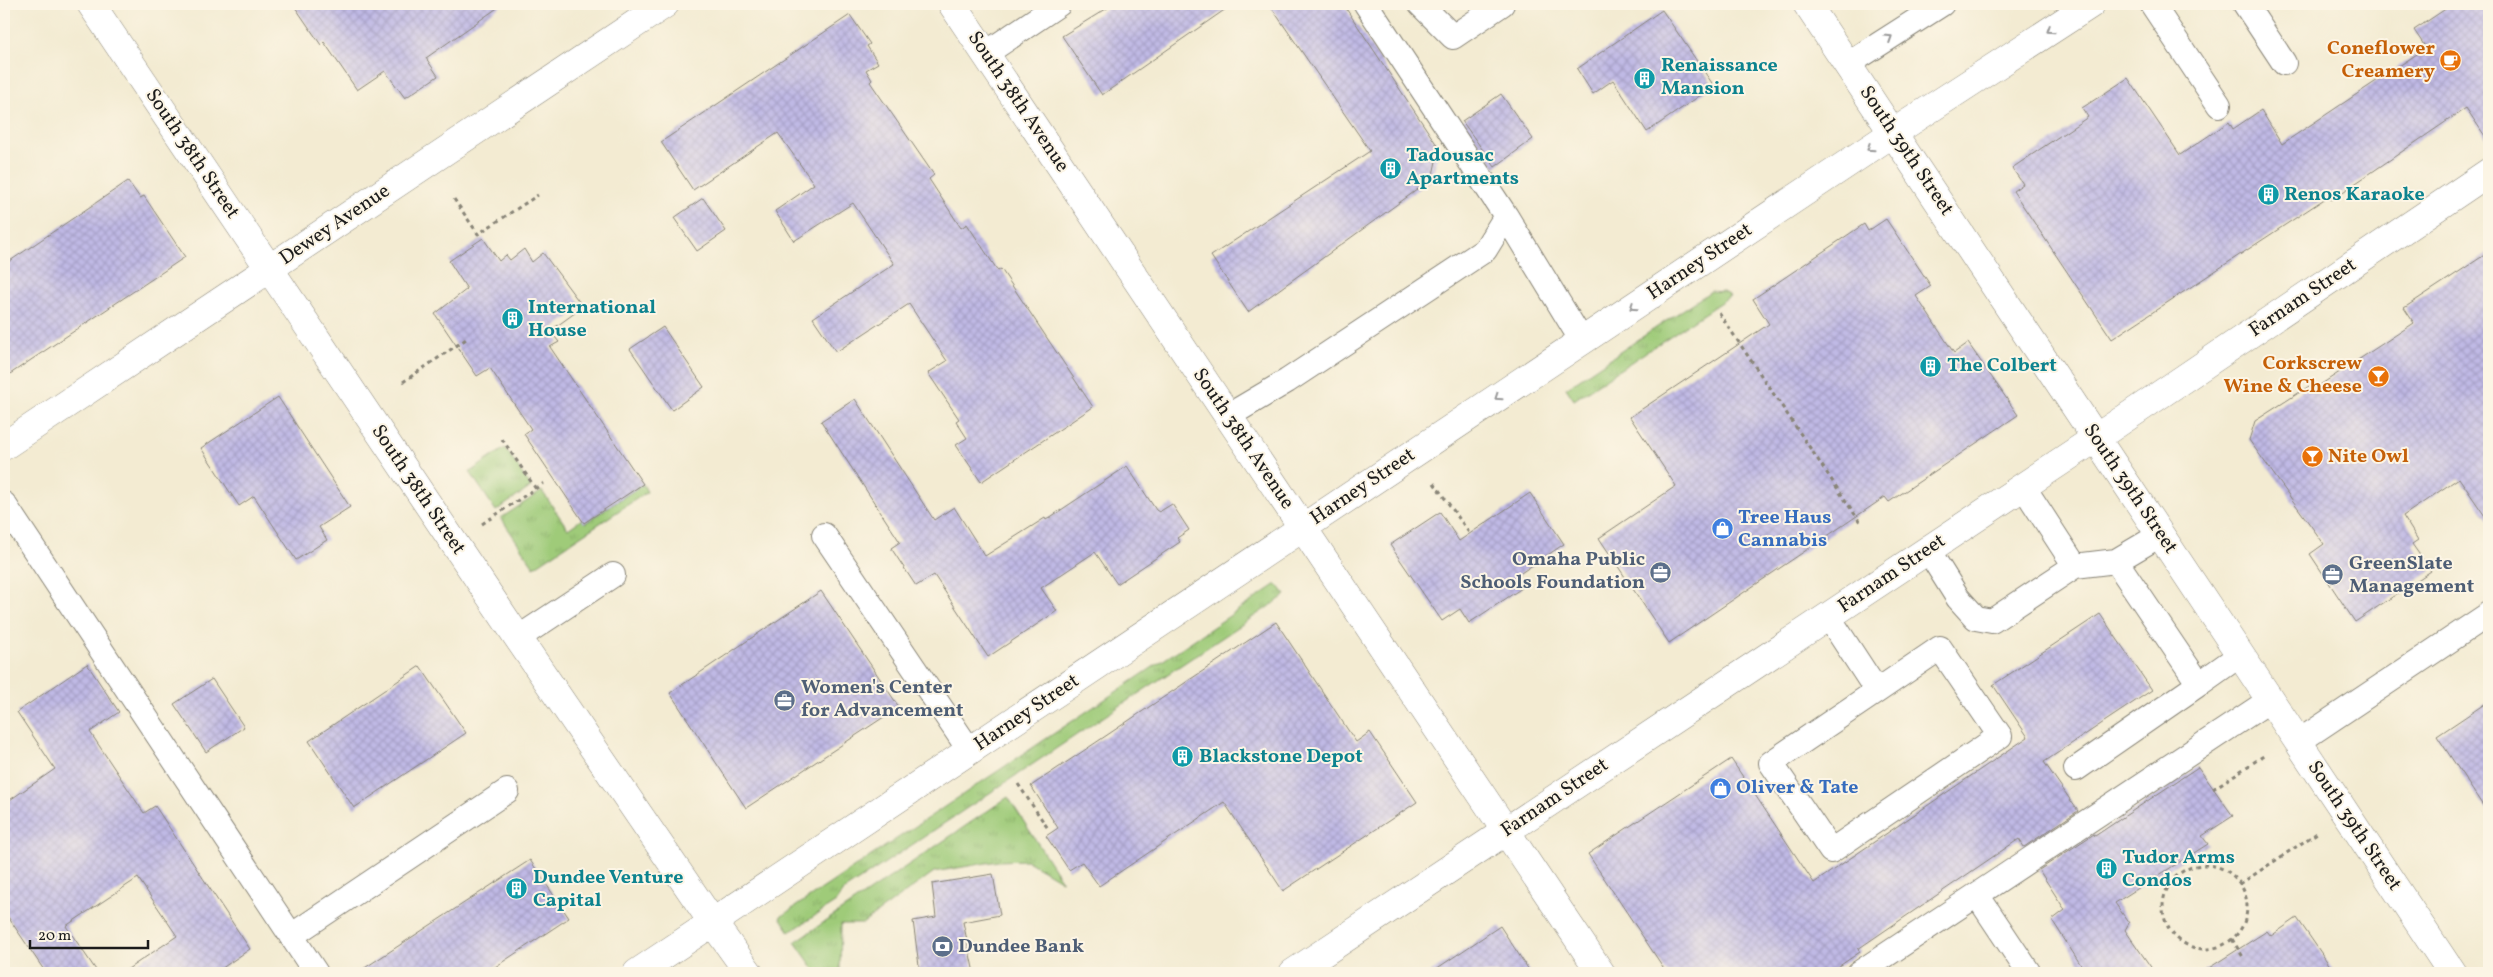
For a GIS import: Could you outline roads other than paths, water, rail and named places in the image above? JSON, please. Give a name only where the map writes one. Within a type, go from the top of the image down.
[{"type":"street","name":"South 38th Street","points":[[92,4],[518,638],[749,973]]},
{"type":"street","name":"Dewey Avenue","points":[[4,446],[665,4]]},
{"type":"street","name":"South 38th Avenue","points":[[952,4],[1601,973]]},
{"type":"street","name":"South 39th Street","points":[[1807,4],[2452,973]]},
{"type":"street","name":"Harney Street","points":[[638,973],[1893,132],[2091,4]]},
{"type":"street","name":"Farnam Street","points":[[1293,973],[2096,438],[2489,172]]},
{"type":"lane","points":[[985,54],[1059,4]]},
{"type":"lane","points":[[1366,4],[1506,216],[1582,341]]},
{"type":"lane","points":[[1420,4],[1453,37],[1502,4]]},
{"type":"lane","points":[[1848,64],[1942,4]]},
{"type":"lane","points":[[2152,4],[2219,105]]},
{"type":"lane","points":[[2245,4],[2284,63]]},
{"type":"lane","points":[[1228,416],[1288,381],[1485,250],[1506,216]]},
{"type":"lane","points":[[2023,486],[2075,566]]},
{"type":"lane","points":[[4,504],[316,973]]},
{"type":"lane","points":[[824,535],[970,751]]},
{"type":"lane","points":[[1928,550],[1958,598],[1976,618],[1992,620],[2075,566],[2116,561],[2160,535]]},
{"type":"lane","points":[[2116,561],[2199,684]]},
{"type":"lane","points":[[518,638],[613,575]]},
{"type":"lane","points":[[2298,742],[2489,614]]},
{"type":"lane","points":[[1828,616],[1878,691]]},
{"type":"lane","points":[[1940,648],[2000,736],[1831,851],[1771,763],[1878,691],[1940,648]]},
{"type":"lane","points":[[2076,770],[2240,655]]},
{"type":"lane","points":[[1859,973],[2270,700]]},
{"type":"lane","points":[[291,936],[507,791]]},
{"type":"lane","points":[[1977,895],[2029,973]]},
{"type":"place","name":"Coneflower Creamery","points":[[2451,61]]},
{"type":"place","name":"Renaissance Mansion","points":[[1645,78]]},
{"type":"place","name":"Tadousac Apartments","points":[[1390,168]]},
{"type":"place","name":"Renos Karaoke","points":[[2268,195]]},
{"type":"place","name":"International House","points":[[512,319]]},
{"type":"place","name":"The Colbert","points":[[1931,366]]},
{"type":"place","name":"Corkscrew Wine & Cheese","points":[[2378,376]]},
{"type":"place","name":"Nite Owl","points":[[2312,457]]},
{"type":"place","name":"Tree Haus Cannabis","points":[[1722,529]]},
{"type":"place","name":"Omaha Public Schools Foundation","points":[[1661,572]]},
{"type":"place","name":"GreenSlate Management","points":[[2333,575]]},
{"type":"place","name":"Women's Center for Advancement","points":[[785,700]]},
{"type":"place","name":"Blackstone Depot","points":[[1183,757]]},
{"type":"place","name":"Oliver & Tate","points":[[1720,788]]},
{"type":"place","name":"Tudor Arms Condos","points":[[2106,869]]},
{"type":"place","name":"Dundee Venture Capital","points":[[517,889]]},
{"type":"place","name":"Dundee Bank","points":[[942,947]]}]
